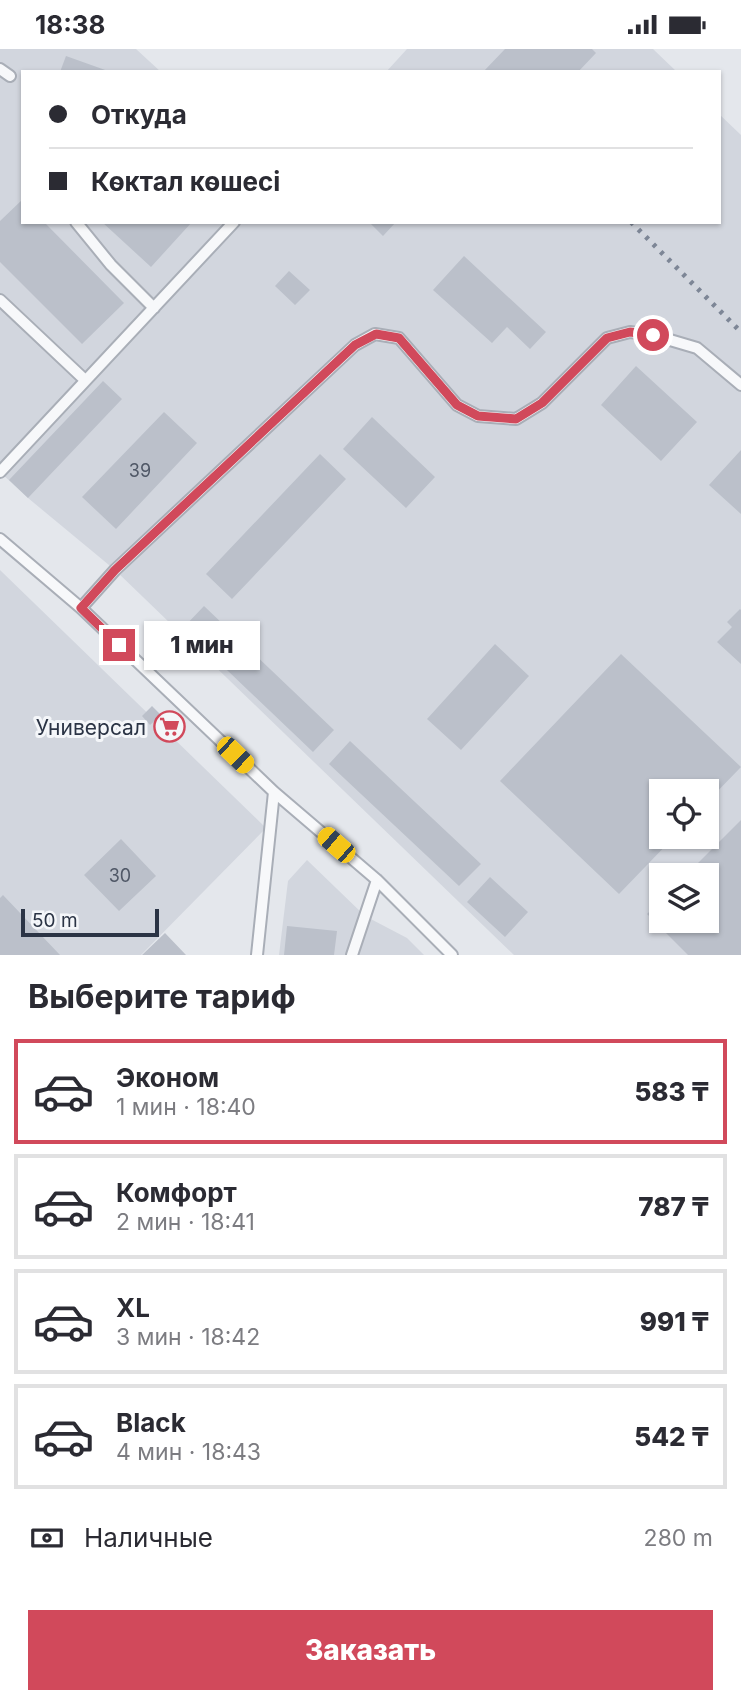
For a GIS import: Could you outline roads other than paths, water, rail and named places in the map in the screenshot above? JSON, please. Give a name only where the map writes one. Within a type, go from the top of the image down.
[{"type":"lane","points":[[78,224],[111,265],[154,308]]},
{"type":"lane","points":[[0,472],[232,224]]},
{"type":"lane","points":[[0,300],[85,380]]},
{"type":"lane","points":[[81,608],[115,570],[355,345],[376,334],[399,338],[457,405],[478,416],[516,419],[542,403],[607,338],[630,332],[653,335],[696,348],[741,385]]},
{"type":"lane","points":[[0,539],[81,608],[274,792],[377,880],[452,955]]},
{"type":"lane","points":[[257,955],[274,792]]},
{"type":"lane","points":[[352,955],[377,880]]},
{"type":"railway","points":[[633,224],[741,332]]},
{"type":"place","name":"Универсал","points":[[169,727]]}]
